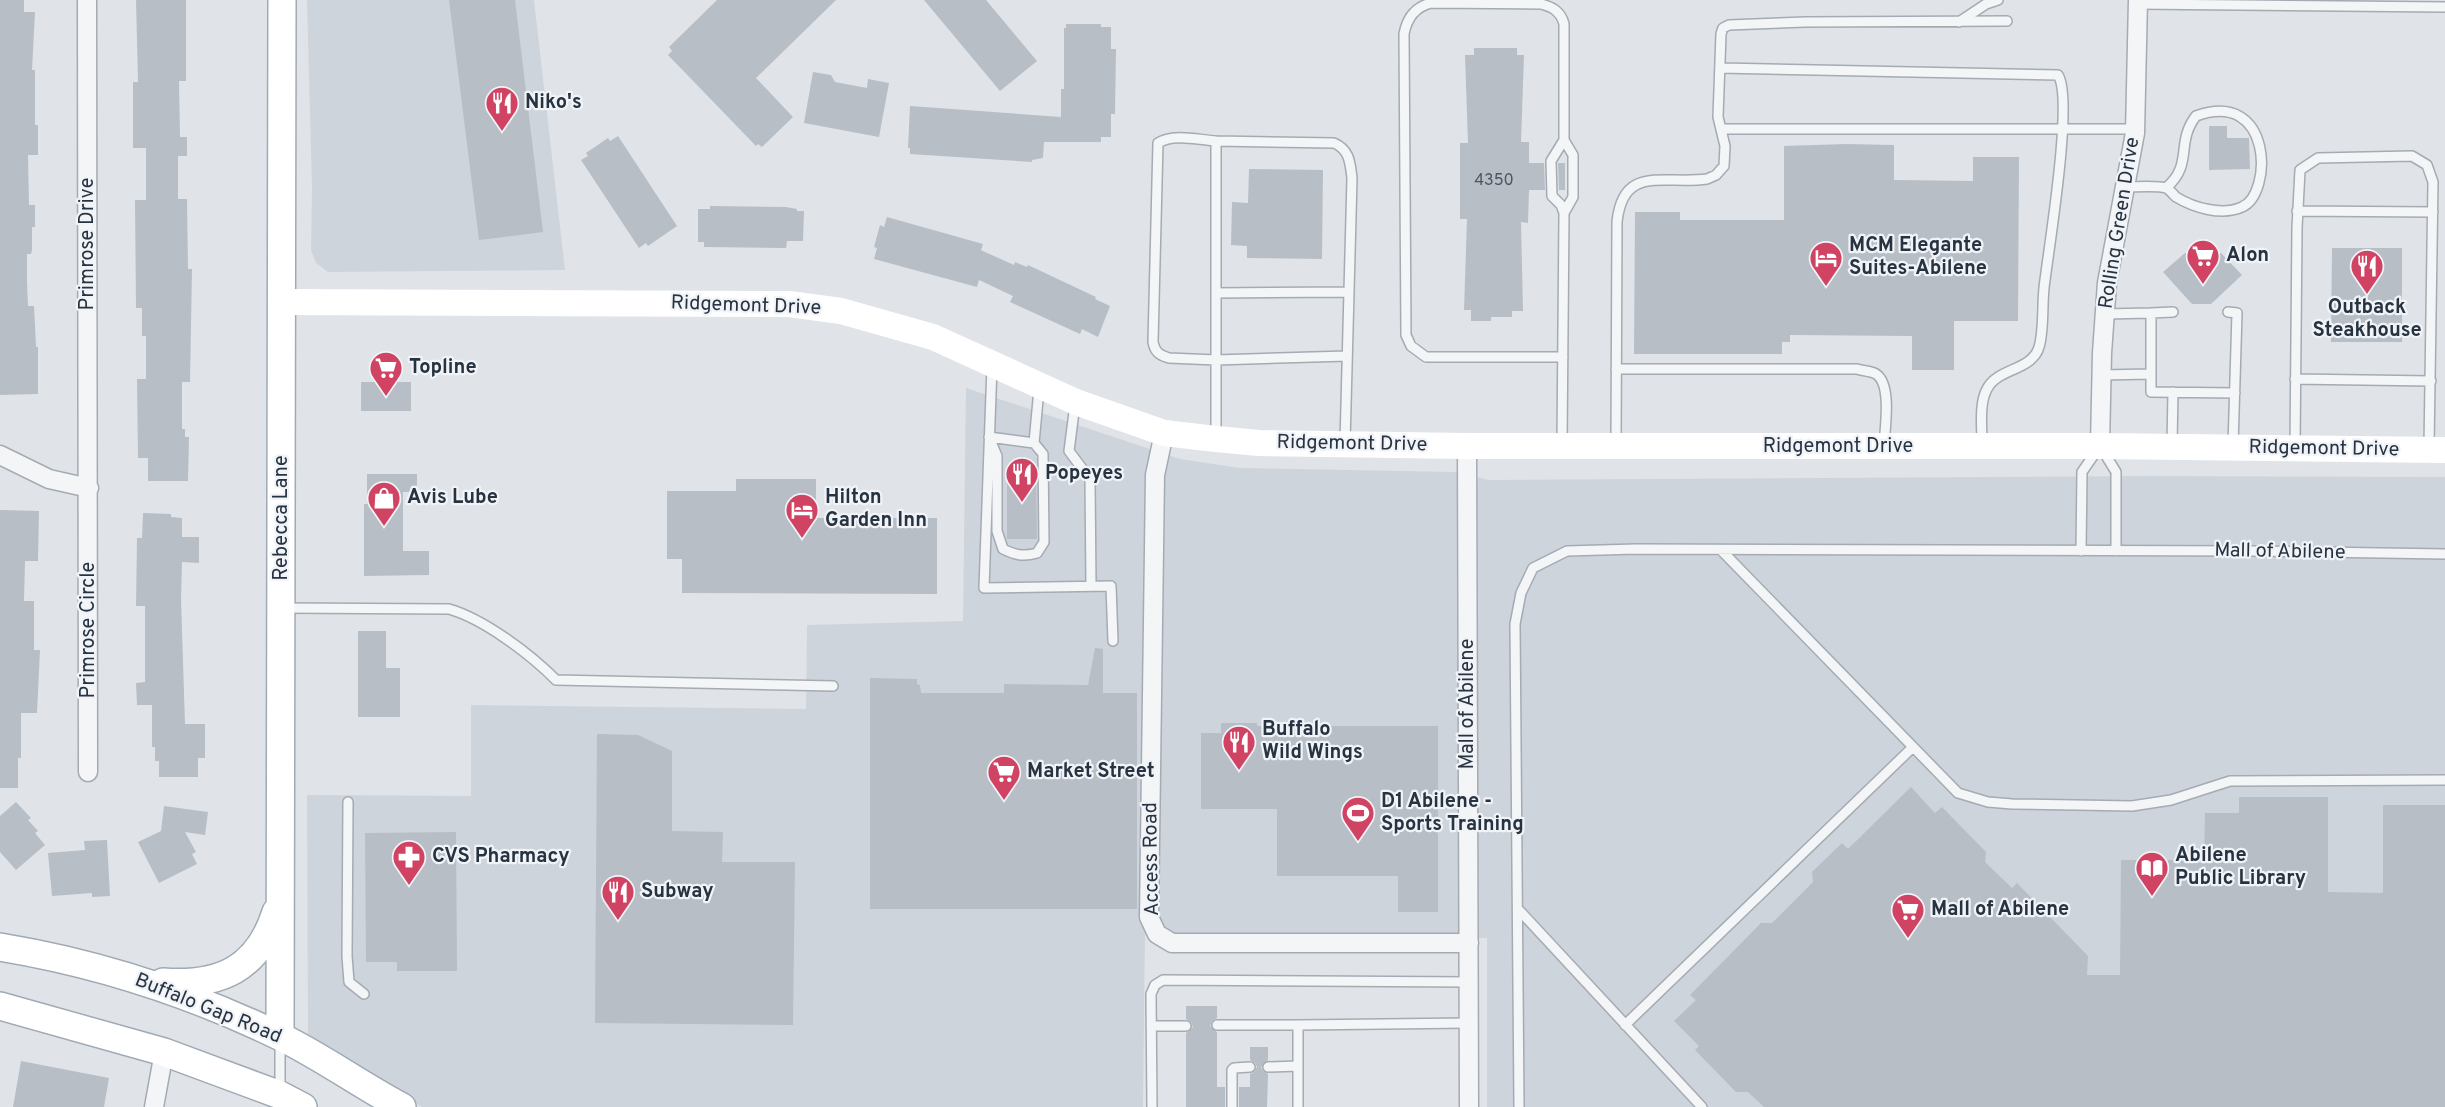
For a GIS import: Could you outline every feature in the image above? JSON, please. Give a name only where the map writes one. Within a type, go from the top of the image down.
[{"type":"main road","name":"Rebecca Lane","points":[[280,1036],[282,0]]},
{"type":"main road","points":[[148,981],[184,984],[207,982],[245,964],[271,929],[281,897]]},
{"type":"main road","name":"Buffalo Gap Road","points":[[0,947],[48,955],[148,981],[280,1036],[402,1107]]},
{"type":"main road","points":[[2,1010],[164,1052],[287,1103]]},
{"type":"street","name":"Primrose Drive","points":[[87,0],[89,488]]},
{"type":"street","name":"Rolling Green Drive","points":[[2100,447],[2101,375],[2108,284],[2135,129],[2138,2]]},
{"type":"street","name":"Ridgemont Drive","points":[[283,302],[789,304],[841,311],[933,337],[1076,402],[1164,433],[1259,443],[2437,450]]},
{"type":"street","name":"Access Road","points":[[1164,433],[1155,475],[1149,917],[1157,934],[1172,943],[1469,943]]},
{"type":"street","name":"Mall of Abilene","points":[[1467,446],[1469,1107]]},
{"type":"street","points":[[0,455],[49,479],[89,488]]},
{"type":"street","name":"Primrose Circle","points":[[88,772],[89,488]]},
{"type":"street","points":[[154,1107],[164,1052]]},
{"type":"lane","points":[[1959,22],[1986,4],[1998,0]]},
{"type":"lane","points":[[2138,2],[2402,3],[2445,7]]},
{"type":"lane","points":[[1563,357],[1426,357],[1411,346],[1406,335],[1404,34],[1410,17],[1423,5],[1431,3],[1541,4],[1557,10],[1564,24],[1564,140],[1573,155],[1573,197],[1564,213]]},
{"type":"lane","points":[[1616,446],[1617,222],[1621,199],[1628,189],[1640,183],[1694,181],[1716,175],[1724,166],[1725,146],[1718,117],[1720,34],[1723,28],[1729,25],[1805,22],[2007,21]]},
{"type":"lane","points":[[1720,68],[2058,75],[2061,80],[2062,128],[2039,348],[2033,358],[1987,387],[1983,399],[1982,447]]},
{"type":"lane","points":[[2125,187],[2166,188],[2174,195],[2201,208],[2219,211],[2242,207],[2250,202],[2257,191],[2260,158],[2257,133],[2240,116],[2228,112],[2217,111],[2196,116],[2185,134],[2182,168],[2178,177],[2166,188]]},
{"type":"lane","points":[[1722,129],[2135,129]]},
{"type":"lane","points":[[1344,444],[1347,356],[1348,292],[1352,178],[1348,156],[1343,147],[1334,143],[1173,138],[1164,139],[1158,143],[1153,342],[1155,350],[1161,356],[1169,358],[1216,360],[1347,356]]},
{"type":"lane","points":[[1562,446],[1564,213],[1561,205],[1552,196],[1551,161],[1564,140]]},
{"type":"lane","points":[[1216,141],[1216,439]]},
{"type":"lane","points":[[2295,449],[2297,211],[2300,170],[2318,158],[2400,156],[2420,159],[2430,170],[2433,182],[2431,381],[2437,450]]},
{"type":"lane","points":[[2297,211],[2433,212]]},
{"type":"lane","points":[[1216,293],[1348,292]]},
{"type":"lane","points":[[2105,314],[2173,312]]},
{"type":"lane","points":[[2228,312],[2237,313],[2233,448]]},
{"type":"lane","points":[[2151,313],[2151,392],[2173,392],[2198,388],[2235,393]]},
{"type":"lane","points":[[992,364],[984,588],[1111,586],[1113,641]]},
{"type":"lane","points":[[1616,369],[1857,369],[1875,374],[1881,380],[1886,399],[1884,447]]},
{"type":"lane","points":[[2101,375],[2151,374]]},
{"type":"lane","points":[[2295,379],[2431,381]]},
{"type":"lane","points":[[1034,443],[1039,386]]},
{"type":"lane","points":[[2172,448],[2173,392]]},
{"type":"lane","points":[[1076,402],[1069,451],[1090,479],[1091,586]]},
{"type":"lane","points":[[989,437],[1034,443],[1043,454],[1044,542],[1037,553],[1026,557],[1013,555],[1003,549],[996,531],[996,456],[989,437]]},
{"type":"lane","points":[[2081,551],[2082,472],[2100,447],[2116,472],[2116,551]]},
{"type":"lane","points":[[1720,550],[1958,794],[1988,802],[2012,804],[2132,806],[2155,804],[2230,781],[2445,780]]},
{"type":"lane","name":"Mall of Abilene","points":[[1519,1107],[1515,624],[1521,593],[1533,567],[1567,551],[2116,551],[2445,554]]},
{"type":"lane","points":[[281,608],[449,609],[470,615],[541,665],[556,680],[832,686]]},
{"type":"lane","points":[[1625,1024],[1913,747]]},
{"type":"lane","points":[[348,802],[347,956],[349,982],[364,994]]},
{"type":"lane","points":[[1518,909],[1702,1107]]},
{"type":"lane","points":[[1152,1107],[1151,993],[1155,986],[1163,980],[1470,982]]},
{"type":"lane","points":[[1217,1024],[1469,1023]]},
{"type":"lane","points":[[1298,1025],[1298,1107]]},
{"type":"lane","points":[[1151,1026],[1186,1026]]},
{"type":"lane","points":[[280,1036],[287,1103]]},
{"type":"lane","points":[[1268,1067],[1298,1066]]},
{"type":"lane","points":[[1232,1107],[1232,1070],[1250,1067]]},
{"type":"shaded area","points":[[307,0],[534,0],[565,270],[328,272],[316,263],[311,250],[312,189]]},
{"type":"shaded area","points":[[966,388],[1180,459],[1240,468],[1455,472],[1489,480],[2152,476],[2445,477],[2445,1107],[1487,1107],[1487,938],[1145,934],[1143,1107],[422,1107],[308,1041],[307,795],[471,796],[471,705],[806,709],[807,625],[963,621]]},
{"type":"building","points":[[0,0],[24,0],[24,12],[35,12],[32,70],[35,70],[35,125],[38,125],[38,155],[28,155],[29,205],[35,205],[35,227],[32,227],[31,254],[27,254],[27,282],[28,306],[34,306],[36,347],[38,347],[38,394],[0,395]]},
{"type":"building","points":[[136,0],[186,0],[186,81],[179,81],[180,137],[187,137],[187,156],[178,156],[178,199],[187,199],[188,269],[192,269],[190,382],[182,382],[182,429],[185,429],[185,437],[189,437],[188,481],[148,481],[148,458],[138,458],[137,379],[146,379],[146,336],[142,336],[142,308],[136,308],[135,200],[146,200],[146,148],[133,148],[133,82],[138,82]]},
{"type":"building","points":[[449,0],[515,0],[543,232],[479,240]]},
{"type":"building","points":[[717,0],[836,0],[756,78],[793,117],[762,147],[758,144],[756,146],[668,55],[672,51],[669,47]]},
{"type":"building","points":[[924,0],[986,0],[1037,61],[1000,91]]},
{"type":"building","points":[[1066,24],[1101,24],[1101,27],[1111,27],[1111,49],[1116,49],[1115,114],[1111,114],[1111,137],[1101,137],[1101,142],[1044,142],[1043,158],[1032,160],[1032,162],[910,154],[910,148],[908,148],[910,106],[1061,117]]},
{"type":"building","points":[[1474,48],[1517,48],[1517,55],[1524,55],[1521,142],[1529,142],[1529,163],[1544,163],[1545,190],[1529,190],[1528,223],[1521,222],[1523,311],[1512,311],[1512,317],[1491,317],[1491,321],[1471,321],[1471,310],[1464,310],[1467,219],[1460,219],[1460,143],[1468,143],[1465,55],[1474,55]]},
{"type":"building","points":[[813,72],[831,75],[835,82],[867,88],[868,79],[889,83],[879,137],[804,123]]},
{"type":"building","points":[[2209,126],[2227,126],[2227,138],[2249,138],[2250,169],[2209,170]]},
{"type":"building","points":[[618,136],[677,226],[648,246],[646,243],[639,248],[581,160],[588,156],[586,153],[608,138],[610,141]]},
{"type":"building","name":"MCM Elegante Suites-Abilene","points":[[1894,145],[1894,180],[1973,181],[1973,157],[2019,157],[2018,321],[1954,321],[1954,370],[1912,370],[1912,336],[1790,335],[1790,342],[1782,342],[1782,354],[1634,354],[1635,212],[1680,212],[1680,220],[1784,220],[1784,146]]},
{"type":"building","points":[[1558,163],[1565,163],[1565,190],[1559,190]]},
{"type":"building","points":[[1249,169],[1323,170],[1322,259],[1247,258],[1247,246],[1231,245],[1232,202],[1248,203]]},
{"type":"building","points":[[710,206],[786,207],[804,211],[803,241],[787,241],[786,248],[704,247],[704,242],[698,242],[698,209],[710,209]]},
{"type":"building","points":[[887,217],[983,244],[981,250],[985,252],[1014,265],[1015,262],[1027,267],[1028,265],[1096,297],[1095,299],[1110,306],[1098,337],[1082,329],[1080,334],[1010,302],[1013,296],[979,280],[977,287],[874,259],[877,248],[874,247],[880,225],[884,227]]},
{"type":"building","name":"Outback Steakhouse","points":[[2332,248],[2402,248],[2402,342],[2331,342]]},
{"type":"building","name":"Alon","points":[[2185,253],[2221,253],[2242,275],[2211,304],[2192,304],[2163,272]]},
{"type":"building","name":"Topline","points":[[361,382],[411,382],[411,411],[361,411]]},
{"type":"building","name":"Popeyes","points":[[1007,467],[1036,467],[1037,539],[1007,539]]},
{"type":"building","name":"Avis Lube","points":[[367,474],[417,474],[417,492],[403,492],[403,551],[429,551],[429,575],[364,576],[364,504],[367,504]]},
{"type":"building","name":"Hilton Garden Inn","points":[[736,479],[816,479],[816,518],[937,518],[937,594],[682,593],[682,559],[667,559],[667,491],[736,491]]},
{"type":"building","points":[[0,510],[39,511],[38,561],[25,561],[24,601],[34,601],[34,650],[40,650],[37,713],[21,713],[18,788],[0,788]]},
{"type":"building","points":[[143,513],[171,514],[171,517],[182,518],[182,537],[199,537],[199,563],[182,562],[181,599],[185,724],[205,724],[205,758],[198,758],[198,777],[159,777],[159,761],[155,761],[155,747],[152,747],[152,705],[137,705],[136,683],[145,682],[145,606],[136,606],[137,538],[142,538]]},
{"type":"building","points":[[358,631],[386,631],[386,668],[400,668],[400,717],[358,717]]},
{"type":"building","name":"Market Street","points":[[1095,648],[1103,649],[1103,693],[1137,693],[1137,909],[870,909],[870,678],[917,679],[921,693],[1004,693],[1004,684],[1088,685]]},
{"type":"building","name":"D1 Abilene - Sports Training","points":[[1221,723],[1257,723],[1257,726],[1438,726],[1438,912],[1398,912],[1398,876],[1277,876],[1277,809],[1201,809],[1201,733],[1221,733]]},
{"type":"building","points":[[597,734],[638,735],[672,751],[672,831],[723,832],[722,862],[795,862],[793,1025],[595,1023]]},
{"type":"building","name":"Mall of Abilene","points":[[1911,787],[1935,813],[1942,807],[1986,852],[1985,862],[2012,888],[2017,883],[2088,956],[2087,975],[2120,975],[2121,860],[2204,860],[2205,813],[2239,813],[2239,797],[2328,797],[2328,892],[2383,893],[2383,805],[2445,805],[2445,1107],[1764,1107],[1748,1092],[1736,1092],[1695,1050],[1699,1046],[1674,1021],[1696,1000],[1690,995],[1761,923],[1772,923],[1813,882],[1812,872],[1842,843],[1848,849]]},
{"type":"building","points":[[16,802],[31,818],[28,820],[38,831],[35,833],[45,845],[16,870],[0,852],[0,816]]},
{"type":"building","points":[[164,806],[208,812],[205,835],[185,832],[196,852],[192,854],[197,864],[159,883],[138,842],[161,831]]},
{"type":"building","name":"CVS Pharmacy","points":[[456,832],[457,971],[397,971],[397,962],[366,962],[365,833]]},
{"type":"building","points":[[107,840],[110,896],[92,897],[92,893],[52,896],[48,853],[85,850],[84,841]]},
{"type":"building","points":[[1186,1006],[1217,1006],[1217,1018],[1210,1026],[1217,1032],[1217,1087],[1225,1087],[1225,1107],[1186,1107],[1186,1033],[1193,1027],[1186,1019]]},
{"type":"building","points":[[1250,1047],[1268,1047],[1268,1060],[1261,1067],[1268,1074],[1267,1107],[1239,1107],[1239,1087],[1250,1087],[1250,1074],[1257,1067],[1250,1060]]},
{"type":"building","points":[[21,1061],[109,1078],[104,1107],[13,1107]]},
{"type":"place","name":"Niko's","points":[[502,132]]},
{"type":"place","name":"Alon","points":[[2203,285]]},
{"type":"place","name":"MCM Elegante Suites-Abilene","points":[[1826,287]]},
{"type":"place","name":"Outback Steakhouse","points":[[2367,295]]},
{"type":"place","name":"Topline","points":[[386,397]]},
{"type":"place","name":"Popeyes","points":[[1022,503]]},
{"type":"place","name":"Avis Lube","points":[[384,527]]},
{"type":"place","name":"Hilton Garden Inn","points":[[802,539]]},
{"type":"place","name":"Buffalo Wild Wings","points":[[1239,771]]},
{"type":"place","name":"Market Street","points":[[1004,801]]},
{"type":"place","name":"D1 Abilene - Sports Training","points":[[1358,842]]},
{"type":"place","name":"CVS Pharmacy","points":[[409,886]]},
{"type":"place","name":"Abilene Public Library","points":[[2152,897]]},
{"type":"place","name":"Subway","points":[[618,921]]},
{"type":"place","name":"Mall of Abilene","points":[[1908,939]]}]
